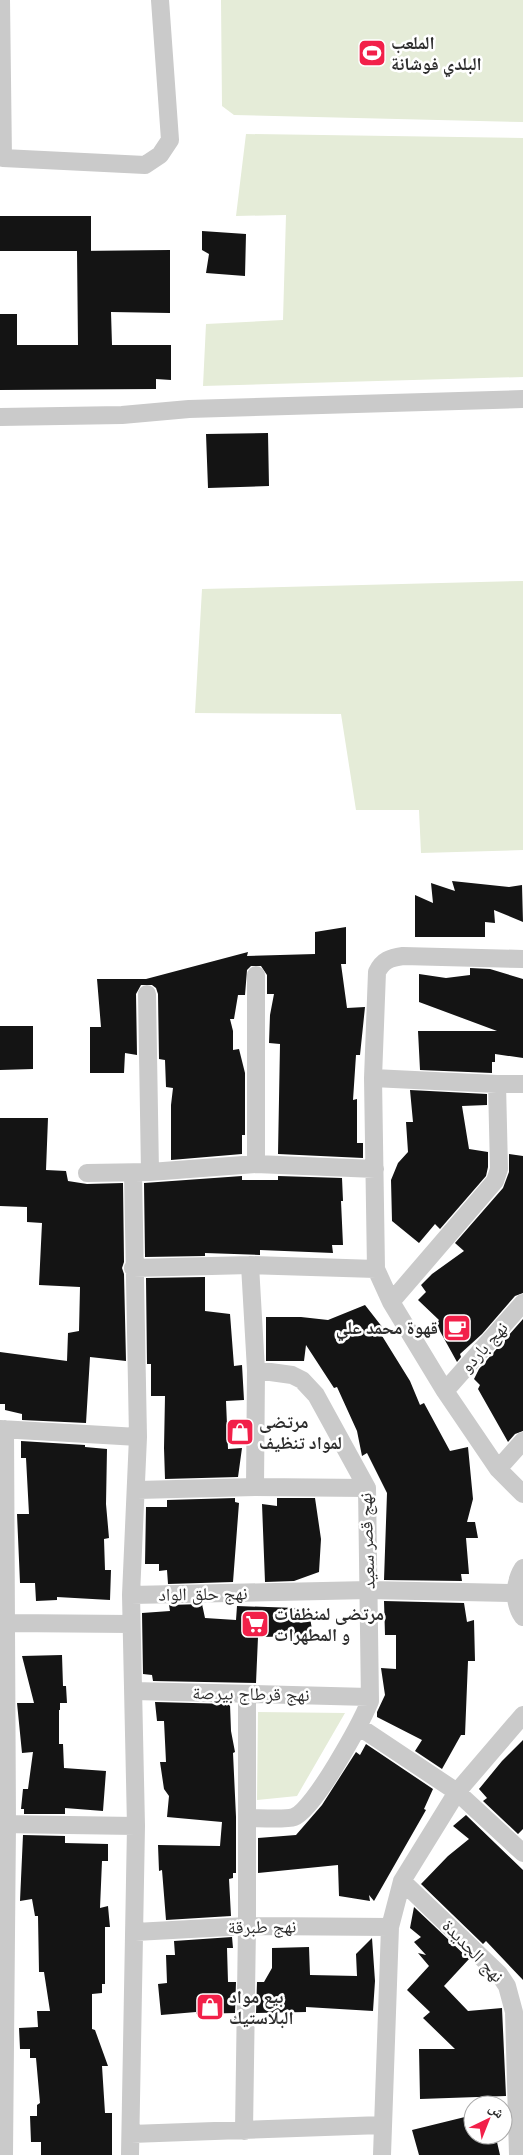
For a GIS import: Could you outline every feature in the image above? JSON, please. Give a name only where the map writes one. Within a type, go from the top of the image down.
[{"type":"street","points":[[1,0],[2,158],[146,165],[160,155],[170,140],[160,0]]},
{"type":"street","points":[[0,417],[122,415],[199,409],[523,399]]},
{"type":"street","points":[[523,959],[403,956],[391,958],[382,963],[377,972],[373,1078],[376,1269],[391,1302],[445,1391],[498,1469],[523,1494]]},
{"type":"street","points":[[256,974],[256,1164]]},
{"type":"street","points":[[130,2155],[136,1826],[131,1595],[138,1437],[133,1268],[142,1173],[147,994]]},
{"type":"street","points":[[373,1078],[523,1084]]},
{"type":"street","points":[[391,1302],[495,1181],[499,1168],[497,1084]]},
{"type":"street","points":[[87,1173],[142,1173],[256,1164],[375,1169]]},
{"type":"street","points":[[133,1268],[250,1265],[376,1269]]},
{"type":"street","points":[[250,1265],[256,1370],[254,1487]]},
{"type":"street","name":"نهج باردو","points":[[445,1391],[523,1303]]},
{"type":"street","name":"نهج قصر سعيد","points":[[248,1818],[294,1817],[308,1806],[358,1726],[370,1702],[367,1488],[316,1395],[302,1380],[292,1375],[256,1370]]},
{"type":"street","points":[[4,2155],[6,1623],[3,1429],[138,1437]]},
{"type":"street","points":[[498,1469],[523,1441]]},
{"type":"street","points":[[137,1490],[254,1487],[367,1488]]},
{"type":"street","points":[[523,1568],[519,1574],[515,1593],[523,1617]]},
{"type":"street","name":"نهج حلق الواد","points":[[131,1595],[369,1590],[515,1593]]},
{"type":"street","points":[[6,1623],[131,1624]]},
{"type":"street","name":"نهج قرطاج بيرصة","points":[[134,1691],[369,1697]]},
{"type":"street","points":[[244,2131],[248,1818],[247,1694]]},
{"type":"street","points":[[382,2155],[390,1927],[402,1881],[457,1792],[523,1716]]},
{"type":"street","points":[[358,1726],[457,1792],[523,1854]]},
{"type":"street","points":[[4,1824],[136,1826]]},
{"type":"street","name":"نهج الجديدة","points":[[402,1881],[499,1974],[507,1986],[514,2012],[518,2155]]},
{"type":"street","name":"نهج طبرقة","points":[[134,1932],[247,1926],[390,1927]]},
{"type":"street","points":[[131,2134],[382,2125]]},
{"type":"green space","name":"الملعب البلدي فوشانة","points":[[221,0],[523,0],[523,122],[234,115],[222,106]]},
{"type":"green space","points":[[246,134],[523,138],[523,377],[203,386],[206,324],[283,320],[286,215],[236,216]]},
{"type":"green space","points":[[523,581],[523,850],[421,853],[419,810],[356,810],[341,714],[195,713],[202,589]]},
{"type":"green space","points":[[258,1712],[345,1713],[297,1796],[257,1800]]},
{"type":"building","points":[[0,216],[91,216],[91,251],[0,251]]},
{"type":"building","points":[[202,231],[246,234],[245,276],[206,273],[209,254],[202,250]]},
{"type":"building","points":[[170,250],[170,313],[111,312],[112,345],[171,345],[171,380],[156,379],[156,389],[0,390],[0,314],[17,314],[17,345],[78,345],[77,251]]},
{"type":"building","points":[[268,433],[269,486],[208,488],[206,434]]},
{"type":"building","points":[[452,881],[509,887],[522,885],[523,922],[494,910],[495,923],[485,922],[485,937],[415,937],[415,895],[433,903],[431,883],[455,891]]},
{"type":"building","points":[[346,927],[346,964],[341,964],[347,1008],[365,1007],[360,1055],[356,1055],[353,1100],[357,1099],[357,1143],[363,1143],[363,1158],[278,1154],[280,1044],[269,1043],[270,1015],[274,994],[267,994],[267,975],[261,966],[251,966],[247,970],[245,995],[238,995],[234,1019],[230,1019],[233,1031],[233,1050],[239,1049],[245,1073],[245,1135],[242,1135],[242,1154],[171,1160],[171,1105],[173,1088],[166,1087],[165,1060],[159,1059],[158,994],[156,988],[152,985],[141,985],[136,994],[137,1055],[125,1053],[124,1073],[90,1073],[90,1027],[101,1027],[97,979],[146,979],[248,952],[247,956],[315,954],[315,932]]},
{"type":"building","points":[[470,968],[490,969],[523,979],[523,1058],[495,1054],[495,1062],[492,1062],[492,1073],[420,1070],[418,1031],[497,1031],[419,1002],[419,974],[446,978],[470,975]]},
{"type":"building","points":[[0,1026],[33,1026],[33,1069],[0,1070]]},
{"type":"building","points":[[410,1090],[487,1094],[487,1105],[462,1106],[469,1149],[488,1152],[486,1176],[440,1229],[435,1224],[419,1243],[392,1221],[391,1180],[398,1163],[408,1152],[406,1122],[413,1122]]},
{"type":"building","points":[[0,1118],[48,1118],[46,1170],[66,1171],[68,1181],[87,1184],[123,1183],[124,1262],[122,1268],[124,1274],[126,1361],[90,1357],[86,1423],[22,1420],[22,1414],[5,1410],[5,1404],[0,1404],[0,1352],[67,1361],[68,1333],[79,1331],[80,1287],[39,1285],[42,1223],[27,1222],[27,1207],[0,1206]]},
{"type":"building","points":[[509,1154],[523,1156],[523,1293],[515,1296],[482,1334],[460,1354],[461,1357],[457,1362],[436,1324],[439,1320],[418,1300],[426,1292],[421,1285],[432,1274],[464,1251],[455,1243],[503,1188],[509,1172]]},
{"type":"building","points":[[242,1176],[242,1180],[278,1180],[278,1176],[342,1178],[343,1245],[332,1245],[333,1253],[260,1250],[260,1255],[205,1253],[205,1256],[145,1257],[144,1183]]},
{"type":"building","points":[[205,1277],[205,1311],[230,1314],[234,1366],[242,1365],[244,1400],[226,1401],[228,1449],[242,1448],[238,1477],[165,1479],[165,1396],[151,1396],[151,1364],[147,1364],[146,1278]]},
{"type":"building","points":[[365,1305],[383,1328],[379,1331],[410,1381],[420,1405],[424,1403],[450,1451],[468,1447],[473,1499],[467,1522],[475,1522],[478,1538],[466,1538],[469,1574],[461,1574],[462,1581],[384,1580],[387,1493],[367,1453],[362,1456],[357,1431],[337,1387],[334,1388],[306,1345],[304,1361],[266,1361],[266,1317],[301,1317],[328,1320]]},
{"type":"building","points":[[523,1319],[523,1431],[515,1434],[508,1442],[478,1389],[480,1385],[474,1379],[479,1369]]},
{"type":"building","points":[[21,1441],[85,1445],[85,1447],[107,1449],[106,1504],[109,1538],[104,1539],[105,1570],[111,1570],[110,1600],[57,1597],[57,1600],[36,1601],[35,1583],[20,1583],[17,1514],[29,1514],[26,1458],[21,1458]]},
{"type":"building","points":[[235,1498],[235,1502],[239,1503],[233,1582],[168,1584],[167,1570],[159,1571],[159,1564],[145,1564],[146,1507],[167,1507],[167,1500]]},
{"type":"building","points":[[277,1498],[315,1498],[321,1539],[319,1572],[294,1581],[265,1582],[262,1504],[277,1506]]},
{"type":"building","points":[[384,1601],[464,1603],[467,1622],[474,1620],[475,1661],[468,1661],[465,1735],[461,1735],[442,1769],[415,1751],[422,1740],[377,1717],[377,1712],[385,1695],[381,1668],[396,1669],[396,1635],[385,1635]]},
{"type":"building","points":[[202,1604],[205,1618],[236,1620],[237,1606],[296,1608],[309,1611],[313,1636],[258,1637],[256,1683],[153,1681],[152,1675],[143,1674],[142,1613],[170,1611],[169,1605]]},
{"type":"building","points":[[62,1655],[63,1686],[66,1686],[67,1703],[60,1703],[59,1744],[63,1744],[64,1768],[106,1771],[103,1811],[65,1808],[65,1814],[24,1814],[24,1809],[21,1809],[23,1789],[28,1789],[33,1752],[22,1753],[17,1703],[34,1703],[22,1656]]},
{"type":"building","points":[[155,1702],[230,1704],[231,1731],[235,1752],[233,1753],[236,1817],[236,1873],[233,1873],[233,1878],[229,1879],[231,1916],[166,1920],[162,1870],[159,1871],[158,1845],[220,1846],[222,1822],[167,1817],[169,1796],[164,1789],[160,1762],[166,1762],[164,1721],[157,1721]]},
{"type":"building","points":[[523,1740],[523,1829],[518,1834],[483,1801],[487,1798],[479,1789],[502,1761]]},
{"type":"building","points":[[366,1744],[433,1789],[424,1809],[426,1810],[374,1901],[369,1895],[370,1901],[339,1896],[338,1865],[258,1873],[258,1838],[296,1835],[322,1805],[356,1752],[360,1755]]},
{"type":"building","points":[[466,1815],[523,1870],[523,1980],[486,1941],[483,1944],[421,1884],[448,1856],[469,1839],[453,1826]]},
{"type":"building","points":[[23,1835],[65,1836],[65,1843],[108,1844],[108,1861],[102,1861],[100,1908],[108,1906],[110,1927],[105,1927],[105,1984],[102,1984],[102,1993],[92,1994],[92,2029],[95,2030],[108,2066],[102,2066],[105,2113],[112,2113],[112,2155],[41,2155],[41,2142],[31,2142],[30,2116],[37,2116],[37,2105],[40,2103],[36,2058],[30,2058],[30,2049],[20,2049],[19,2028],[38,2027],[37,2011],[50,2011],[44,1972],[39,1972],[38,1916],[35,1916],[32,1899],[20,1901]]},
{"type":"building","points":[[414,1907],[469,1959],[444,1986],[468,2011],[502,2008],[506,2095],[463,2095],[463,2098],[420,2099],[419,2049],[455,2049],[423,2018],[430,2012],[407,1990],[429,1966],[418,1953],[426,1955],[414,1942],[421,1937],[410,1928]]},
{"type":"building","points":[[232,1937],[233,1948],[227,1948],[228,1982],[236,1982],[235,2013],[196,2014],[196,2012],[161,2015],[158,1984],[167,1983],[166,1955],[175,1955],[174,1941]]},
{"type":"building","points":[[372,1938],[375,1981],[373,2011],[306,2007],[306,2012],[256,2013],[257,1982],[264,1982],[272,1968],[272,1948],[309,1947],[310,1975],[357,1976],[356,1954]]},
{"type":"building","points":[[463,2117],[463,2145],[498,2145],[500,2155],[419,2155],[412,2130]]},
{"type":"place","name":"الملعب البلدي فوشانة","points":[[372,53]]},
{"type":"place","name":"قهوة محمد علي","points":[[457,1328]]},
{"type":"place","name":"مرتضى لمواد تنظيف","points":[[240,1432]]},
{"type":"place","name":"مرتضى لمنظفات و المطهرات","points":[[255,1624]]},
{"type":"place","name":"بيع مواد البلاستيك","points":[[210,2007]]}]
